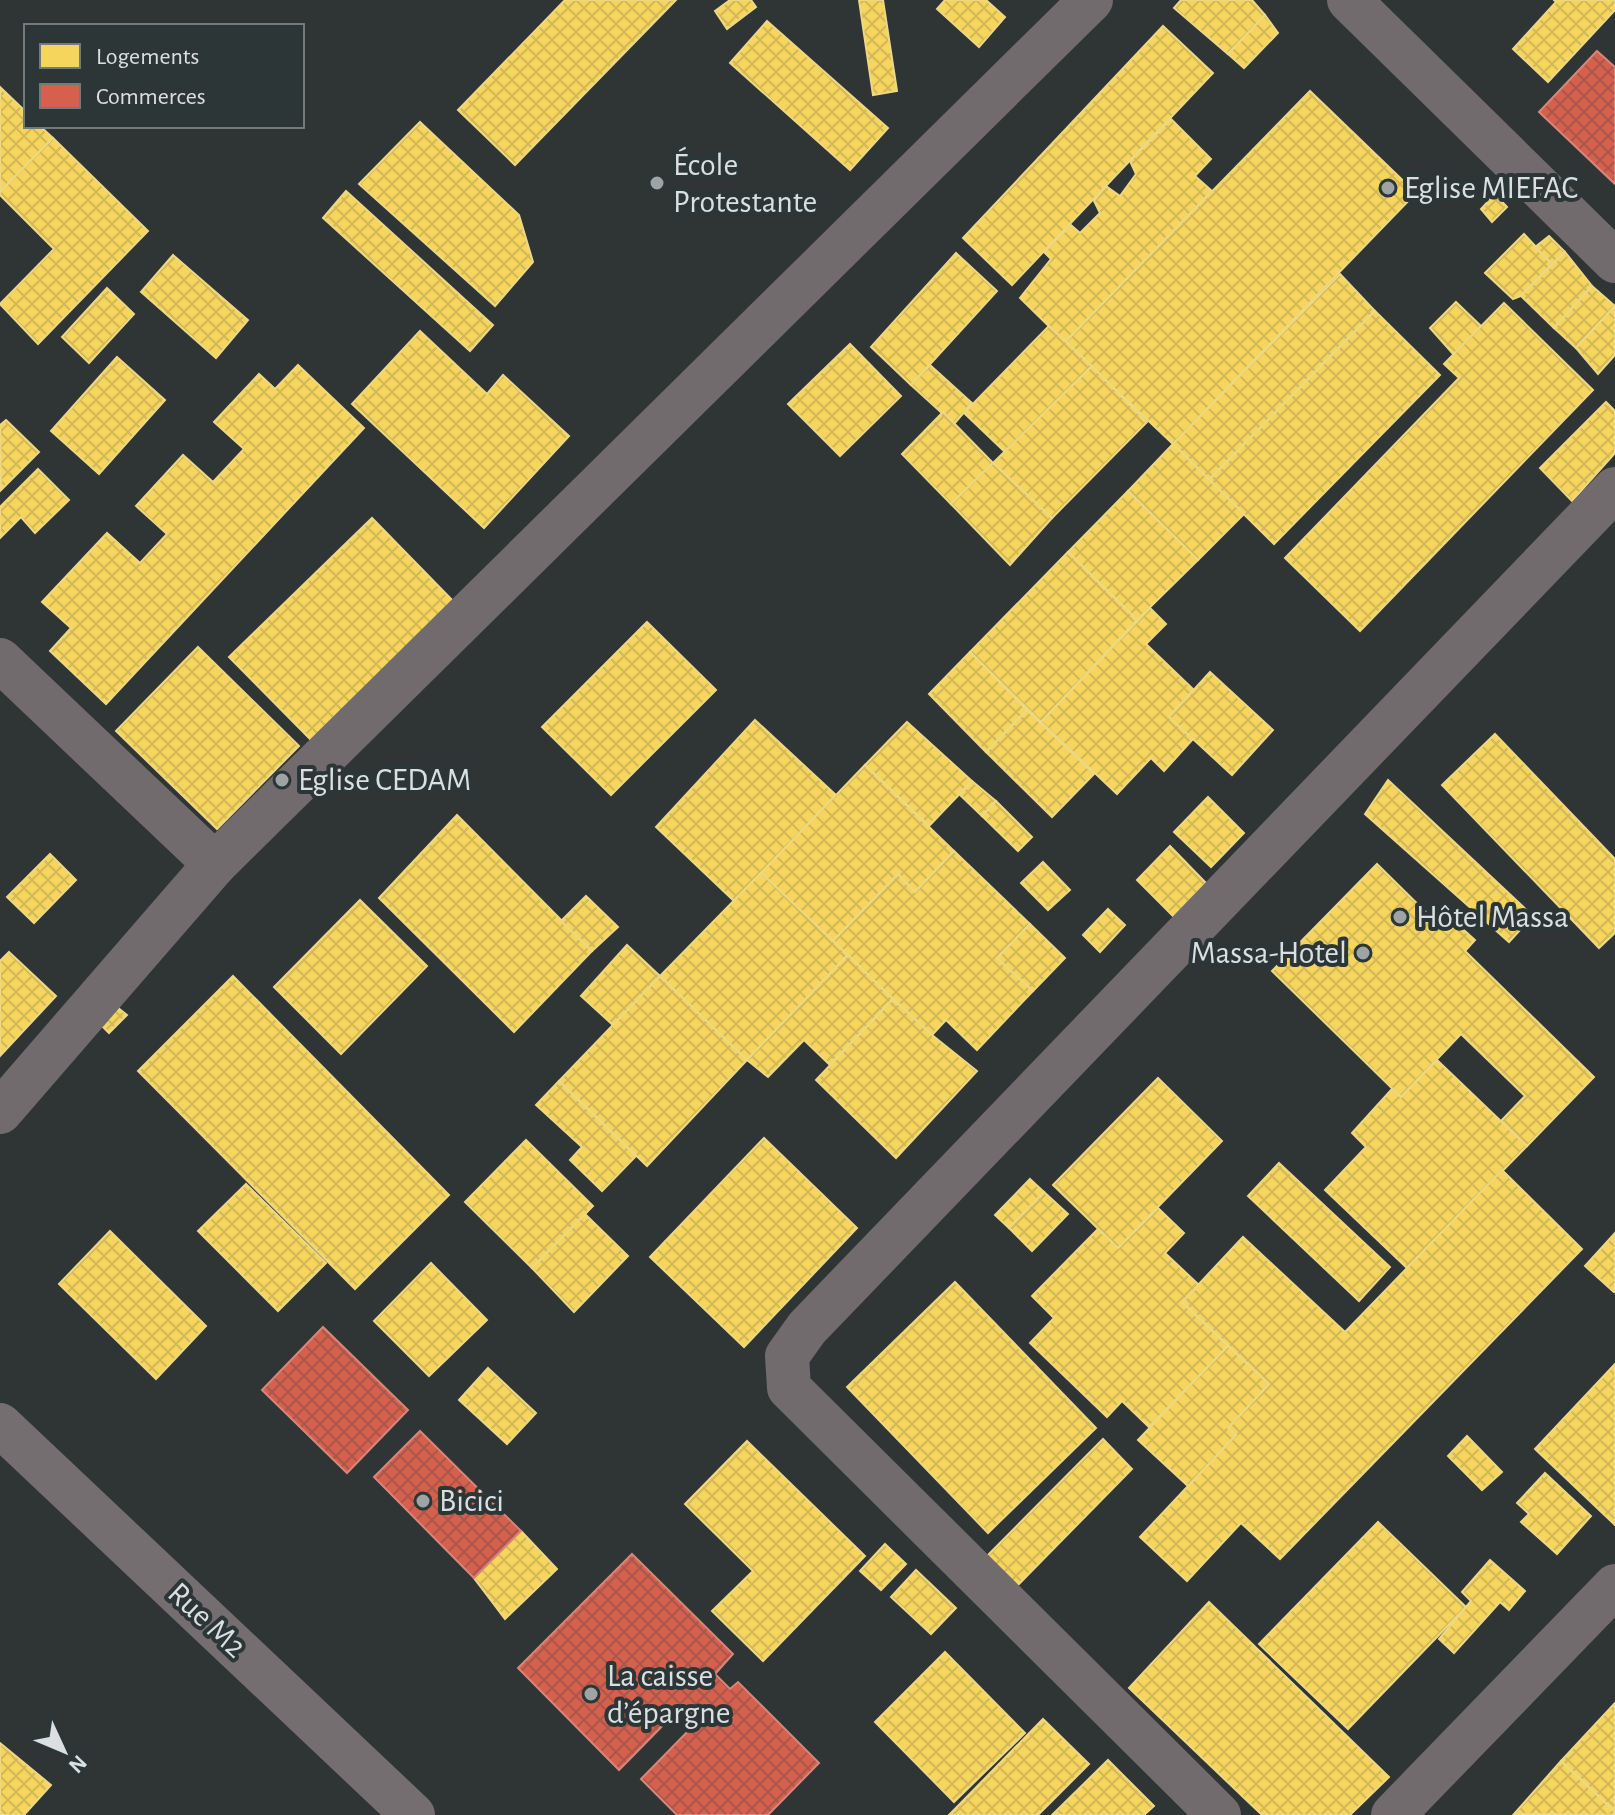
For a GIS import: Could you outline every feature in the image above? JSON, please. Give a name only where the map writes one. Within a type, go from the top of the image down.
[{"type":"main road","name":"Rue M2","points":[[0,1425],[413,1815]]},
{"type":"street","points":[[0,1112],[215,864],[1091,0]]},
{"type":"street","points":[[1349,0],[1615,261]]},
{"type":"street","points":[[1219,1815],[789,1388],[787,1356],[818,1316],[1615,489]]},
{"type":"street","points":[[0,660],[215,864]]},
{"type":"street","points":[[1393,1815],[1615,1586]]},
{"type":"building: Logements","points":[[565,0],[676,0],[515,165],[458,110]]},
{"type":"building: Logements","points":[[730,0],[751,0],[756,7],[727,29],[715,11]]},
{"type":"building: Logements","points":[[859,0],[883,0],[897,91],[873,95]]},
{"type":"building: Logements","points":[[945,0],[986,0],[1005,17],[979,47],[937,9]]},
{"type":"building: Logements","points":[[1181,0],[1252,0],[1265,15],[1228,54],[1174,8]]},
{"type":"building: Logements","points":[[1554,0],[1615,0],[1615,10],[1548,82],[1513,49],[1556,2]]},
{"type":"building: Logements","points":[[1265,15],[1278,33],[1244,68],[1228,54]]},
{"type":"building: Logements","points":[[767,21],[888,128],[850,170],[730,63]]},
{"type":"building: Logements","points":[[1163,26],[1213,73],[1012,285],[963,238]]},
{"type":"building: Logements","points":[[0,87],[24,110],[24,128],[42,128],[53,138],[0,192]]},
{"type":"building: Logements","points":[[1310,91],[1416,193],[1173,444],[1065,342]]},
{"type":"building: Logements","points":[[1171,119],[1211,159],[1195,176],[1212,191],[1065,342],[1020,298],[1051,259],[1044,252],[1071,225],[1080,233],[1100,213],[1094,201],[1106,186],[1120,196],[1136,174],[1130,161]]},
{"type":"building: Logements","points":[[420,122],[519,215],[533,262],[495,306],[359,184]]},
{"type":"building: Logements","points":[[53,138],[148,231],[38,344],[0,304],[54,249],[0,192]]},
{"type":"building: Logements","points":[[346,191],[493,325],[470,351],[323,218]]},
{"type":"building: Logements","points":[[1495,194],[1507,207],[1492,222],[1481,209]]},
{"type":"building: Logements","points":[[1524,234],[1552,264],[1521,296],[1513,299],[1485,273]]},
{"type":"building: Logements","points":[[1549,236],[1565,252],[1552,264],[1535,247]]},
{"type":"building: Logements","points":[[1565,252],[1592,286],[1554,328],[1521,296]]},
{"type":"building: Logements","points":[[956,253],[997,291],[911,385],[871,347]]},
{"type":"building: Logements","points":[[173,255],[248,320],[216,358],[141,292]]},
{"type":"building: Logements","points":[[1340,274],[1375,311],[1209,480],[1173,444]]},
{"type":"building: Logements","points":[[1592,286],[1615,306],[1576,348],[1554,328]]},
{"type":"building: Logements","points":[[107,288],[134,314],[89,363],[62,337]]},
{"type":"building: Logements","points":[[1456,302],[1481,326],[1454,355],[1430,328]]},
{"type":"building: Logements","points":[[1504,303],[1593,390],[1360,631],[1285,558],[1459,378],[1444,364]]},
{"type":"building: Logements","points":[[1615,306],[1615,355],[1598,374],[1576,348]]},
{"type":"building: Logements","points":[[1375,311],[1440,375],[1274,544],[1209,480]]},
{"type":"building: Logements","points":[[1049,326],[1092,366],[1005,452],[964,413]]},
{"type":"building: Logements","points":[[420,331],[487,394],[503,375],[569,436],[484,528],[352,404]]},
{"type":"building: Logements","points":[[850,344],[901,396],[840,456],[788,404]]},
{"type":"building: Logements","points":[[117,357],[165,400],[99,474],[51,431]]},
{"type":"building: Logements","points":[[298,365],[364,428],[106,704],[50,651],[71,628],[42,602],[107,533],[140,563],[167,534],[136,506],[183,455],[213,482],[244,449],[214,422],[259,374],[275,389]]},
{"type":"building: Logements","points":[[930,365],[972,403],[954,424],[911,385]]},
{"type":"building: Logements","points":[[1092,366],[1147,422],[1052,518],[993,463]]},
{"type":"building: Logements","points":[[1606,402],[1615,411],[1615,453],[1572,501],[1540,468]]},
{"type":"building: Logements","points":[[943,412],[993,463],[951,504],[902,454]]},
{"type":"building: Logements","points":[[6,420],[39,452],[1,490],[0,425]]},
{"type":"building: Logements","points":[[1173,444],[1244,514],[1198,560],[1128,491]]},
{"type":"building: Logements","points":[[993,463],[1052,518],[1010,565],[951,504]]},
{"type":"building: Logements","points":[[38,469],[69,500],[35,533],[21,517],[0,538],[0,507]]},
{"type":"building: Logements","points":[[1128,491],[1198,560],[1137,620],[1068,552]]},
{"type":"building: Logements","points":[[372,518],[458,606],[316,745],[229,657]]},
{"type":"building: Logements","points":[[1068,552],[1137,620],[1041,722],[970,652]]},
{"type":"building: Logements","points":[[1150,608],[1166,624],[1146,644],[1194,690],[1169,717],[1193,739],[1164,771],[1151,758],[1117,794],[1041,722]]},
{"type":"building: Logements","points":[[647,622],[716,690],[611,795],[542,727]]},
{"type":"building: Logements","points":[[198,647],[299,746],[217,829],[116,731]]},
{"type":"building: Logements","points":[[970,652],[1027,710],[986,752],[929,694]]},
{"type":"building: Logements","points":[[1210,672],[1273,730],[1232,775],[1169,717]]},
{"type":"building: Logements","points":[[1027,710],[1094,774],[1052,817],[986,752]]},
{"type":"building: Logements","points":[[755,720],[836,795],[734,901],[656,827]]},
{"type":"building: Logements","points":[[907,722],[972,781],[929,826],[865,765]]},
{"type":"building: Logements","points":[[1495,734],[1615,859],[1615,933],[1599,948],[1442,785]]},
{"type":"building: Logements","points":[[865,765],[954,851],[915,892],[898,874],[832,942],[761,873]]},
{"type":"building: Logements","points":[[1388,780],[1533,916],[1509,942],[1365,814]]},
{"type":"building: Logements","points":[[972,781],[996,801],[982,816],[960,795]]},
{"type":"building: Logements","points":[[1208,797],[1244,833],[1211,867],[1174,832]]},
{"type":"building: Logements","points":[[996,801],[1032,837],[1018,851],[982,816]]},
{"type":"building: Logements","points":[[457,815],[592,951],[514,1032],[379,898]]},
{"type":"building: Logements","points":[[1170,846],[1206,883],[1174,917],[1137,880]]},
{"type":"building: Logements","points":[[954,851],[1030,924],[997,958],[1033,991],[977,1050],[946,1020],[932,1035],[832,942],[898,874],[915,892]]},
{"type":"building: Logements","points":[[50,854],[76,880],[34,923],[7,897]]},
{"type":"building: Logements","points":[[1043,862],[1070,890],[1048,910],[1021,883]]},
{"type":"building: Logements","points":[[1377,864],[1446,932],[1455,922],[1475,940],[1465,951],[1594,1077],[1527,1146],[1501,1121],[1525,1096],[1461,1034],[1401,1097],[1272,971]]},
{"type":"building: Logements","points":[[761,873],[848,955],[747,1060],[660,976]]},
{"type":"building: Logements","points":[[586,896],[618,927],[592,951],[561,921]]},
{"type":"building: Logements","points":[[360,900],[427,966],[341,1054],[274,987]]},
{"type":"building: Logements","points":[[1108,909],[1125,925],[1100,952],[1083,935]]},
{"type":"building: Logements","points":[[1030,924],[1065,958],[1033,991],[997,958]]},
{"type":"building: Logements","points":[[627,945],[660,976],[614,1026],[581,996]]},
{"type":"building: Logements","points":[[9,952],[56,996],[0,1056],[0,961]]},
{"type":"building: Logements","points":[[848,955],[893,999],[830,1065],[804,1040],[768,1077],[747,1060]]},
{"type":"building: Logements","points":[[233,976],[449,1195],[355,1289],[138,1071]]},
{"type":"building: Logements","points":[[660,976],[747,1060],[647,1166],[559,1081]]},
{"type":"building: Logements","points":[[893,999],[977,1071],[896,1158],[816,1080]]},
{"type":"building: Logements","points":[[112,1003],[127,1015],[109,1033],[96,1020]]},
{"type":"building: Logements","points":[[1437,1060],[1527,1146],[1407,1268],[1325,1190],[1366,1147],[1352,1133],[1392,1089],[1401,1097]]},
{"type":"building: Logements","points":[[1158,1078],[1222,1141],[1118,1248],[1053,1185]]},
{"type":"building: Logements","points":[[559,1081],[636,1156],[602,1191],[570,1160],[582,1147],[536,1105]]},
{"type":"building: Logements","points":[[764,1138],[857,1228],[744,1347],[650,1257]]},
{"type":"building: Logements","points":[[526,1140],[593,1206],[532,1268],[465,1202]]},
{"type":"building: Logements","points":[[1279,1163],[1390,1267],[1359,1301],[1248,1196]]},
{"type":"building: Logements","points":[[1502,1170],[1582,1249],[1280,1559],[1241,1523],[1187,1581],[1140,1537],[1236,1435],[1228,1428],[1269,1384],[1182,1302],[1243,1237],[1345,1332]]},
{"type":"building: Logements","points":[[1030,1179],[1044,1192],[1009,1228],[995,1215]]},
{"type":"building: Logements","points":[[246,1184],[326,1263],[278,1311],[198,1231]]},
{"type":"building: Logements","points":[[1044,1192],[1068,1214],[1032,1251],[1009,1228]]},
{"type":"building: Logements","points":[[1158,1208],[1184,1233],[1165,1253],[1199,1285],[1182,1302],[1228,1346],[1149,1427],[1122,1401],[1107,1417],[1030,1343],[1054,1318],[1032,1296],[1098,1229],[1118,1248]]},
{"type":"building: Logements","points":[[585,1214],[628,1256],[574,1312],[532,1268]]},
{"type":"building: Logements","points":[[110,1231],[206,1326],[156,1379],[59,1284]]},
{"type":"building: Logements","points":[[1615,1233],[1615,1291],[1614,1292],[1585,1266]]},
{"type":"building: Logements","points":[[431,1263],[487,1320],[429,1376],[374,1321]]},
{"type":"building: Logements","points":[[955,1282],[1096,1428],[988,1533],[847,1387]]},
{"type":"building: Logements","points":[[1228,1346],[1269,1384],[1228,1428],[1236,1435],[1188,1486],[1138,1440]]},
{"type":"building: Logements","points":[[1615,1364],[1615,1525],[1535,1449]]},
{"type":"building: Logements","points":[[488,1368],[536,1413],[507,1444],[459,1400]]},
{"type":"building: Logements","points":[[1467,1436],[1502,1472],[1482,1490],[1448,1456]]},
{"type":"building: Logements","points":[[1103,1439],[1132,1469],[1016,1587],[986,1557]]},
{"type":"building: Logements","points":[[747,1441],[865,1556],[763,1661],[712,1611],[753,1571],[685,1504]]},
{"type":"building: Logements","points":[[1545,1473],[1591,1516],[1557,1554],[1521,1522],[1529,1514],[1517,1503]]},
{"type":"building: Logements","points":[[1378,1522],[1466,1607],[1348,1729],[1259,1644]]},
{"type":"building: Logements","points":[[521,1531],[557,1569],[505,1619],[474,1578]]},
{"type":"building: Logements","points":[[885,1544],[906,1564],[881,1590],[860,1571]]},
{"type":"building: Logements","points":[[1490,1560],[1525,1591],[1509,1610],[1500,1602],[1454,1653],[1439,1639],[1471,1601],[1462,1592]]},
{"type":"building: Logements","points":[[916,1570],[956,1608],[931,1634],[891,1597]]},
{"type":"building: Logements","points":[[1209,1602],[1389,1777],[1350,1815],[1262,1815],[1129,1688]]},
{"type":"building: Logements","points":[[945,1652],[1025,1733],[954,1802],[875,1722]]},
{"type":"building: Logements","points":[[1615,1703],[1615,1812],[1561,1761]]},
{"type":"building: Logements","points":[[1043,1719],[1089,1764],[1038,1815],[949,1815]]},
{"type":"building: Logements","points":[[0,1743],[51,1785],[24,1815],[0,1815]]},
{"type":"building: Logements","points":[[1108,1760],[1154,1806],[1144,1815],[1052,1815]]},
{"type":"building: Logements","points":[[1561,1761],[1615,1812],[1615,1815],[1514,1814]]},
{"type":"building: Commerces","points":[[1597,51],[1615,67],[1615,184],[1539,112]]},
{"type":"building: Commerces","points":[[323,1327],[408,1410],[347,1473],[262,1390]]},
{"type":"building: Commerces","points":[[420,1431],[521,1531],[474,1578],[374,1477]]},
{"type":"building: Commerces","points":[[632,1554],[733,1654],[715,1674],[730,1689],[738,1682],[819,1763],[768,1815],[677,1815],[641,1779],[695,1724],[679,1709],[619,1770],[518,1668]]},
{"type":"place","name":"École Protestante","points":[[657,183]]},
{"type":"place","name":"Eglise MIEFAC","points":[[1388,188]]},
{"type":"place","name":"Eglise CEDAM","points":[[282,780]]},
{"type":"place","name":"Hôtel Massa","points":[[1400,917]]},
{"type":"place","name":"Massa-Hotel","points":[[1363,953]]},
{"type":"place","name":"Bicici","points":[[423,1501]]},
{"type":"place","name":"La caisse d’épargne","points":[[591,1694]]}]
